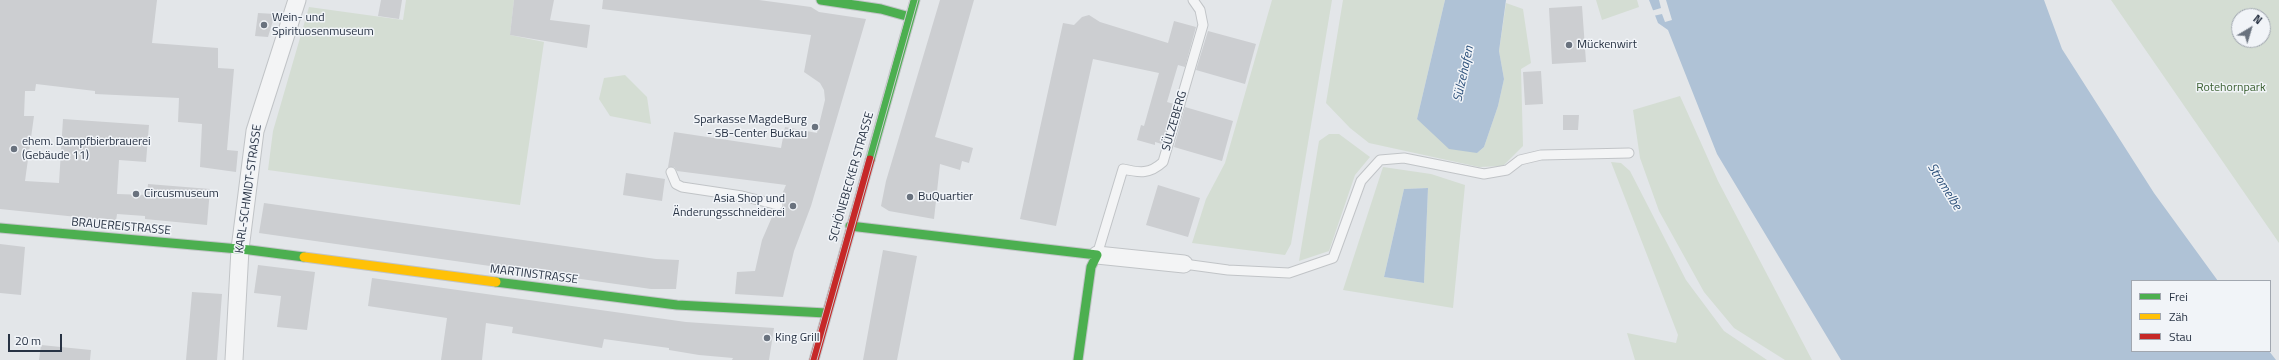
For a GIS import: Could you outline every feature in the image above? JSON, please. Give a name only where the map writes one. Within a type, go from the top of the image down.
[{"type":"street","name":"KARL-SCHMIDT-STRASSE","points":[[234,360],[240,249],[255,131],[297,0]]},
{"type":"street","points":[[821,0],[881,9],[910,18]]},
{"type":"street","name":"SCHÖNEBECKER STRASSE","points":[[814,360],[850,226],[915,0]]},
{"type":"street","points":[[850,226],[1184,264]]},
{"type":"street","name":"BRAUEREISTRASSE","points":[[0,228],[240,249]]},
{"type":"street","name":"MARTINSTRASSE","points":[[240,249],[677,305],[826,313]]},
{"type":"street","name":"SÜLZEBERG","points":[[1078,360],[1091,267],[1097,255]]},
{"type":"lane","name":"SÜLZEBERG","points":[[1097,255],[1123,169],[1140,173],[1154,170],[1163,162],[1203,25],[1200,10],[1193,0]]},
{"type":"lane","points":[[1184,264],[1228,270],[1289,273],[1333,258],[1361,181],[1380,160],[1404,158],[1484,174],[1507,170],[1520,160],[1541,155],[1628,152]]},
{"type":"lane","points":[[671,172],[676,184],[682,187],[742,196],[778,205]]},
{"type":"green space","points":[[406,0],[514,0],[510,35],[544,42],[520,205],[268,170],[273,131],[309,7],[403,20]]},
{"type":"green space","points":[[1272,0],[1332,0],[1291,244],[1285,255],[1192,243],[1206,199],[1225,163]]},
{"type":"green space","points":[[1343,0],[1445,0],[1417,119],[1477,153],[1484,147],[1498,106],[1504,79],[1499,51],[1506,3],[1523,9],[1531,63],[1521,69],[1523,146],[1503,166],[1479,167],[1369,143],[1350,128],[1326,103]]},
{"type":"green space","points":[[1596,0],[1637,0],[1639,7],[1602,20]]},
{"type":"green space","name":"Rotehornpark","points":[[2111,0],[2279,0],[2279,243]]},
{"type":"green space","points":[[625,75],[647,97],[651,124],[610,116],[599,99],[604,78]]},
{"type":"green space","points":[[1680,96],[1718,181],[1812,360],[1785,360],[1734,328],[1704,292],[1659,211],[1640,158],[1633,110]]},
{"type":"green space","points":[[1329,134],[1339,134],[1370,157],[1355,175],[1329,251],[1299,261],[1319,141]]},
{"type":"green space","points":[[1611,162],[1621,163],[1630,171],[1686,280],[1724,331],[1767,360],[1635,360],[1627,333],[1676,343],[1678,335]]},
{"type":"green space","points":[[1383,167],[1431,174],[1465,185],[1453,308],[1343,290]],"holes":[[[1428,188],[1424,283],[1384,277],[1404,189]]]},
{"type":"water","name":"Sülzehafen","points":[[1445,0],[1506,0],[1499,51],[1504,79],[1498,106],[1484,147],[1477,153],[1449,149],[1417,119]]},
{"type":"water","name":"Stromelbe","points":[[1649,0],[2044,0],[2062,49],[2154,193],[2217,280],[2131,280],[2131,352],[2270,352],[2276,360],[1841,360],[1717,154],[1668,30],[1658,23]]},
{"type":"water","points":[[1428,188],[1424,283],[1384,277],[1404,189]]},
{"type":"pier","points":[[1659,0],[1666,0],[1672,20],[1665,22],[1662,14],[1653,16],[1651,11],[1661,8]]},
{"type":"building","points":[[0,0],[157,0],[152,43],[218,48],[218,68],[234,69],[227,150],[238,151],[236,172],[200,167],[202,124],[178,122],[179,98],[95,94],[95,91],[36,84],[35,91],[25,91],[24,116],[34,116],[25,181],[59,183],[63,119],[149,125],[146,162],[119,160],[117,194],[147,195],[148,184],[210,189],[207,225],[145,219],[145,216],[117,214],[116,221],[0,209]]},
{"type":"building","points":[[381,0],[402,0],[399,19],[378,16]]},
{"type":"building","points":[[514,0],[554,0],[550,20],[590,25],[587,48],[510,35]]},
{"type":"building","points":[[603,0],[759,0],[811,7],[819,12],[866,19],[811,206],[794,251],[783,297],[735,294],[737,272],[755,271],[762,240],[775,210],[780,211],[784,207],[784,203],[780,199],[786,185],[677,171],[674,167],[668,167],[674,132],[781,148],[785,127],[817,133],[825,100],[824,90],[820,83],[804,72],[811,35],[602,9]]},
{"type":"building","points":[[940,0],[974,0],[935,137],[973,148],[969,163],[962,161],[960,170],[940,164],[934,219],[889,211],[881,206],[886,181]]},
{"type":"building","points":[[1582,6],[1586,62],[1552,64],[1549,8]]},
{"type":"building","name":"Wein- und Spirituosenmuseum","points":[[258,13],[275,14],[268,37],[255,36]]},
{"type":"building","points":[[1089,15],[1100,22],[1168,43],[1174,21],[1196,27],[1185,67],[1178,65],[1167,102],[1174,104],[1162,144],[1155,142],[1155,145],[1137,140],[1141,125],[1144,126],[1159,73],[1093,59],[1056,226],[1020,219],[1063,23],[1074,25],[1082,17]]},
{"type":"building","points":[[1208,31],[1256,44],[1245,84],[1196,70]]},
{"type":"building","points":[[1541,71],[1543,104],[1525,105],[1523,72]]},
{"type":"building","points":[[1185,107],[1233,121],[1222,161],[1174,147]]},
{"type":"building","points":[[1563,115],[1579,115],[1578,130],[1563,130]]},
{"type":"building","points":[[626,173],[665,179],[662,201],[623,195]]},
{"type":"building","points":[[1158,185],[1200,198],[1188,237],[1146,225]]},
{"type":"building","points":[[264,203],[656,259],[679,260],[676,289],[651,289],[259,233]]},
{"type":"building","points":[[0,244],[25,247],[21,295],[0,293]]},
{"type":"building","points":[[883,250],[917,256],[897,360],[863,360]]},
{"type":"building","points":[[258,265],[315,272],[307,330],[277,327],[281,296],[254,293]]},
{"type":"building","points":[[372,278],[686,322],[774,328],[769,360],[732,360],[733,358],[699,355],[669,350],[669,348],[604,339],[602,348],[512,333],[513,327],[486,323],[482,360],[441,360],[447,318],[368,306]]},
{"type":"building","points":[[192,292],[222,294],[217,360],[186,360]]},
{"type":"building","points":[[41,345],[91,350],[90,360],[39,360]]},
{"type":"tram line","points":[[810,360],[910,0]]},
{"type":"tram line","points":[[817,360],[918,0]]},
{"type":"traffic: fast","points":[[821,0],[881,9],[910,17]]},
{"type":"traffic: fast","points":[[870,160],[915,0]]},
{"type":"traffic: fast","points":[[850,226],[1097,255],[1091,267],[1078,360]]},
{"type":"traffic: fast","points":[[0,228],[250,250],[304,257]]},
{"type":"traffic: fast","points":[[496,282],[677,305],[826,313]]},
{"type":"traffic: slow","points":[[304,257],[496,282]]},
{"type":"traffic: jam","points":[[814,360],[870,160]]},
{"type":"place","name":"Wein- und Spirituosenmuseum","points":[[264,25]]},
{"type":"place","name":"Mückenwirt","points":[[1569,45]]},
{"type":"place","name":"Sparkasse MagdeBurg - SB-Center Buckau","points":[[815,127]]},
{"type":"place","name":"ehem. Dampfbierbrauerei (Gebäude 11)","points":[[14,149]]},
{"type":"place","name":"Circusmuseum","points":[[136,194]]},
{"type":"place","name":"BuQuartier","points":[[910,197]]},
{"type":"place","name":"Asia Shop und Änderungsschneiderei","points":[[793,206]]},
{"type":"place","name":"King Grill","points":[[767,338]]}]
